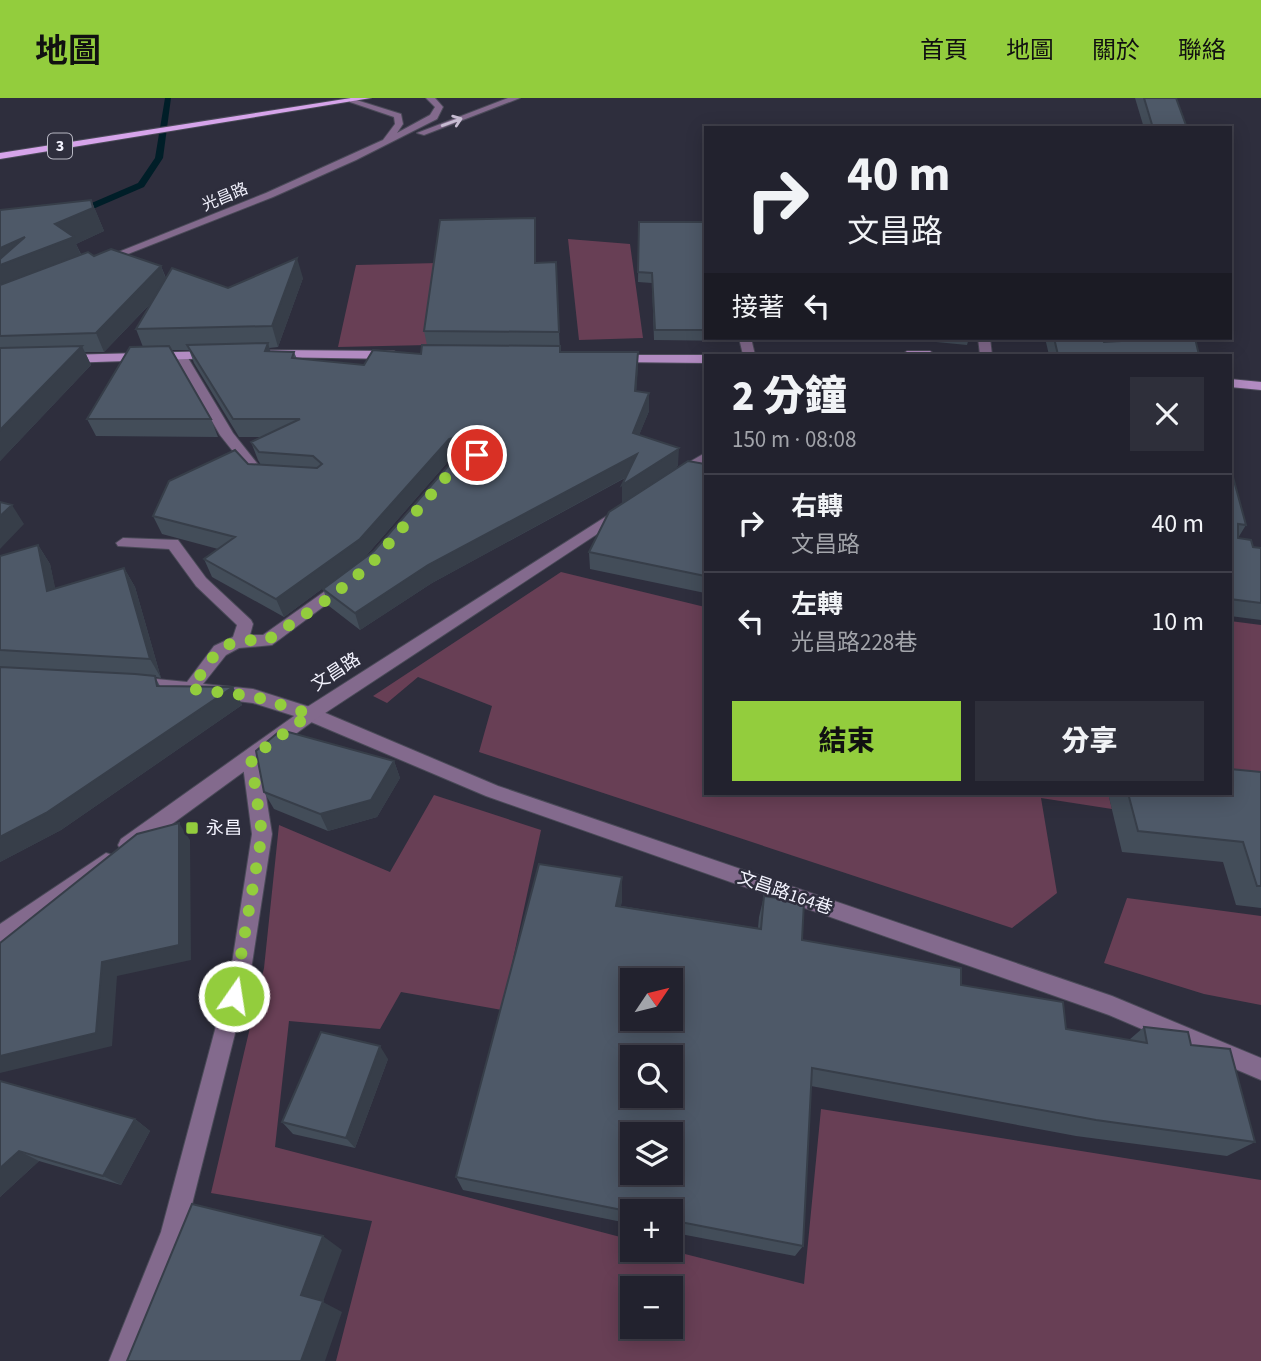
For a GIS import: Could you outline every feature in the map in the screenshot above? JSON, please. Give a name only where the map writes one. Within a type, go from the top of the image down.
[{"type":"main road","name":"3","points":[[0,156],[367,98]]},
{"type":"main road","points":[[255,354],[405,356]]},
{"type":"main road","points":[[56,359],[230,355]]},
{"type":"main road","points":[[598,358],[704,359]]},
{"type":"main road","points":[[1232,383],[1261,386]]},
{"type":"street","name":"光昌路","points":[[91,265],[201,223],[365,154],[433,117],[439,107],[430,98]]},
{"type":"street","points":[[365,154],[516,98]]},
{"type":"street","points":[[353,100],[398,116],[399,124],[391,138],[365,154]]},
{"type":"street","points":[[181,356],[227,435],[260,476],[283,478]]},
{"type":"street","points":[[661,486],[704,458]]},
{"type":"street","points":[[684,471],[704,475]]},
{"type":"street","name":"文昌路","points":[[0,936],[310,714],[637,501]]},
{"type":"street","points":[[123,543],[173,544],[201,582],[245,624],[241,639]]},
{"type":"street","points":[[191,689],[219,649],[241,639],[266,641],[352,579]]},
{"type":"street","name":"文昌路164巷","points":[[120,682],[253,696],[310,714],[492,790],[1112,1006],[1261,1069]]},
{"type":"street","points":[[122,1361],[173,1232],[241,970],[262,834],[251,758]]},
{"type":"shaded area","points":[[568,239],[630,244],[643,338],[579,340]]},
{"type":"shaded area","points":[[438,263],[428,345],[338,347],[356,265]]},
{"type":"shaded area","points":[[561,572],[704,607],[704,795],[1108,795],[1112,809],[1041,798],[1057,893],[1012,928],[479,752],[492,706],[418,677],[387,703],[373,696]]},
{"type":"shaded area","points":[[1232,621],[1261,625],[1261,795],[1232,792]]},
{"type":"shaded area","points":[[434,795],[541,830],[502,1010],[401,992],[380,1029],[289,1021],[275,1147],[620,1237],[620,1262],[683,1262],[683,1254],[804,1284],[821,1109],[1261,1180],[1261,1361],[336,1361],[372,1221],[211,1193],[264,968],[279,825],[390,872]]},
{"type":"shaded area","points":[[1127,898],[1261,916],[1261,1005],[1204,994],[1104,963]]},
{"type":"building","points":[[1144,98],[1176,98],[1186,126],[1152,126]]},
{"type":"building","points":[[91,200],[93,208],[55,224],[74,237],[0,265],[0,259],[25,237],[0,248],[0,210]]},
{"type":"building","points":[[535,218],[535,263],[556,262],[559,332],[424,331],[440,220]]},
{"type":"building","points":[[639,222],[704,222],[704,330],[655,330],[652,273],[638,272]]},
{"type":"building","points":[[111,249],[161,266],[96,333],[0,336],[0,285],[88,252],[94,256]]},
{"type":"building","points":[[297,258],[272,326],[136,329],[172,268],[228,288]]},
{"type":"building","points":[[1054,340],[1195,340],[1199,354],[1058,354]]},
{"type":"building","points":[[268,343],[265,351],[294,352],[292,358],[364,365],[373,350],[421,354],[422,345],[560,346],[560,352],[638,352],[635,391],[649,393],[633,433],[679,448],[622,485],[637,454],[428,565],[355,613],[323,589],[374,551],[463,449],[484,438],[473,431],[449,439],[360,539],[276,599],[204,559],[235,537],[153,516],[169,481],[235,450],[248,464],[317,468],[322,464],[313,456],[259,452],[251,442],[300,419],[233,419],[187,345]]},
{"type":"building","points":[[82,346],[0,430],[0,348]]},
{"type":"building","points":[[169,346],[211,419],[87,419],[130,347]]},
{"type":"building","points":[[688,461],[704,464],[704,576],[589,552],[609,512]]},
{"type":"building","points":[[1232,473],[1246,525],[1238,524],[1238,538],[1251,540],[1253,547],[1261,548],[1261,603],[1232,599]]},
{"type":"building","points":[[0,502],[12,505],[0,516]]},
{"type":"building","points":[[38,545],[47,591],[124,568],[150,659],[0,650],[0,556]]},
{"type":"building","points":[[0,667],[155,676],[157,686],[233,687],[46,813],[0,837]]},
{"type":"building","points":[[281,730],[394,761],[371,800],[320,814],[264,792],[256,751]]},
{"type":"building","points":[[1232,769],[1261,772],[1261,886],[1257,886],[1243,842],[1138,831],[1129,795],[1232,795]]},
{"type":"building","points":[[179,823],[179,945],[102,962],[96,1033],[0,1056],[0,943],[137,834]]},
{"type":"building","points":[[539,864],[622,877],[616,906],[761,929],[764,896],[804,902],[802,940],[961,968],[961,985],[1063,1002],[1066,1029],[1147,1043],[1144,1027],[1188,1032],[1191,1045],[1230,1049],[1255,1142],[1096,1120],[812,1068],[803,1246],[683,1223],[683,1199],[620,1199],[620,1210],[456,1177]]},
{"type":"building","points":[[321,1032],[380,1046],[346,1138],[282,1122]]},
{"type":"building","points":[[0,1081],[135,1119],[103,1176],[19,1151],[0,1168]]},
{"type":"building","points":[[192,1204],[323,1236],[301,1295],[323,1301],[301,1361],[127,1361]]},
{"type":"waterway","points":[[76,213],[141,185],[159,158],[168,98]]},
{"type":"place","name":"永昌","points":[[192,828]]},
{"type":"route","points":[[234,996],[241,970],[262,834],[251,758],[310,714],[253,696],[191,689],[219,649],[241,639],[266,641],[332,596],[372,563],[459,462],[477,455]]}]
